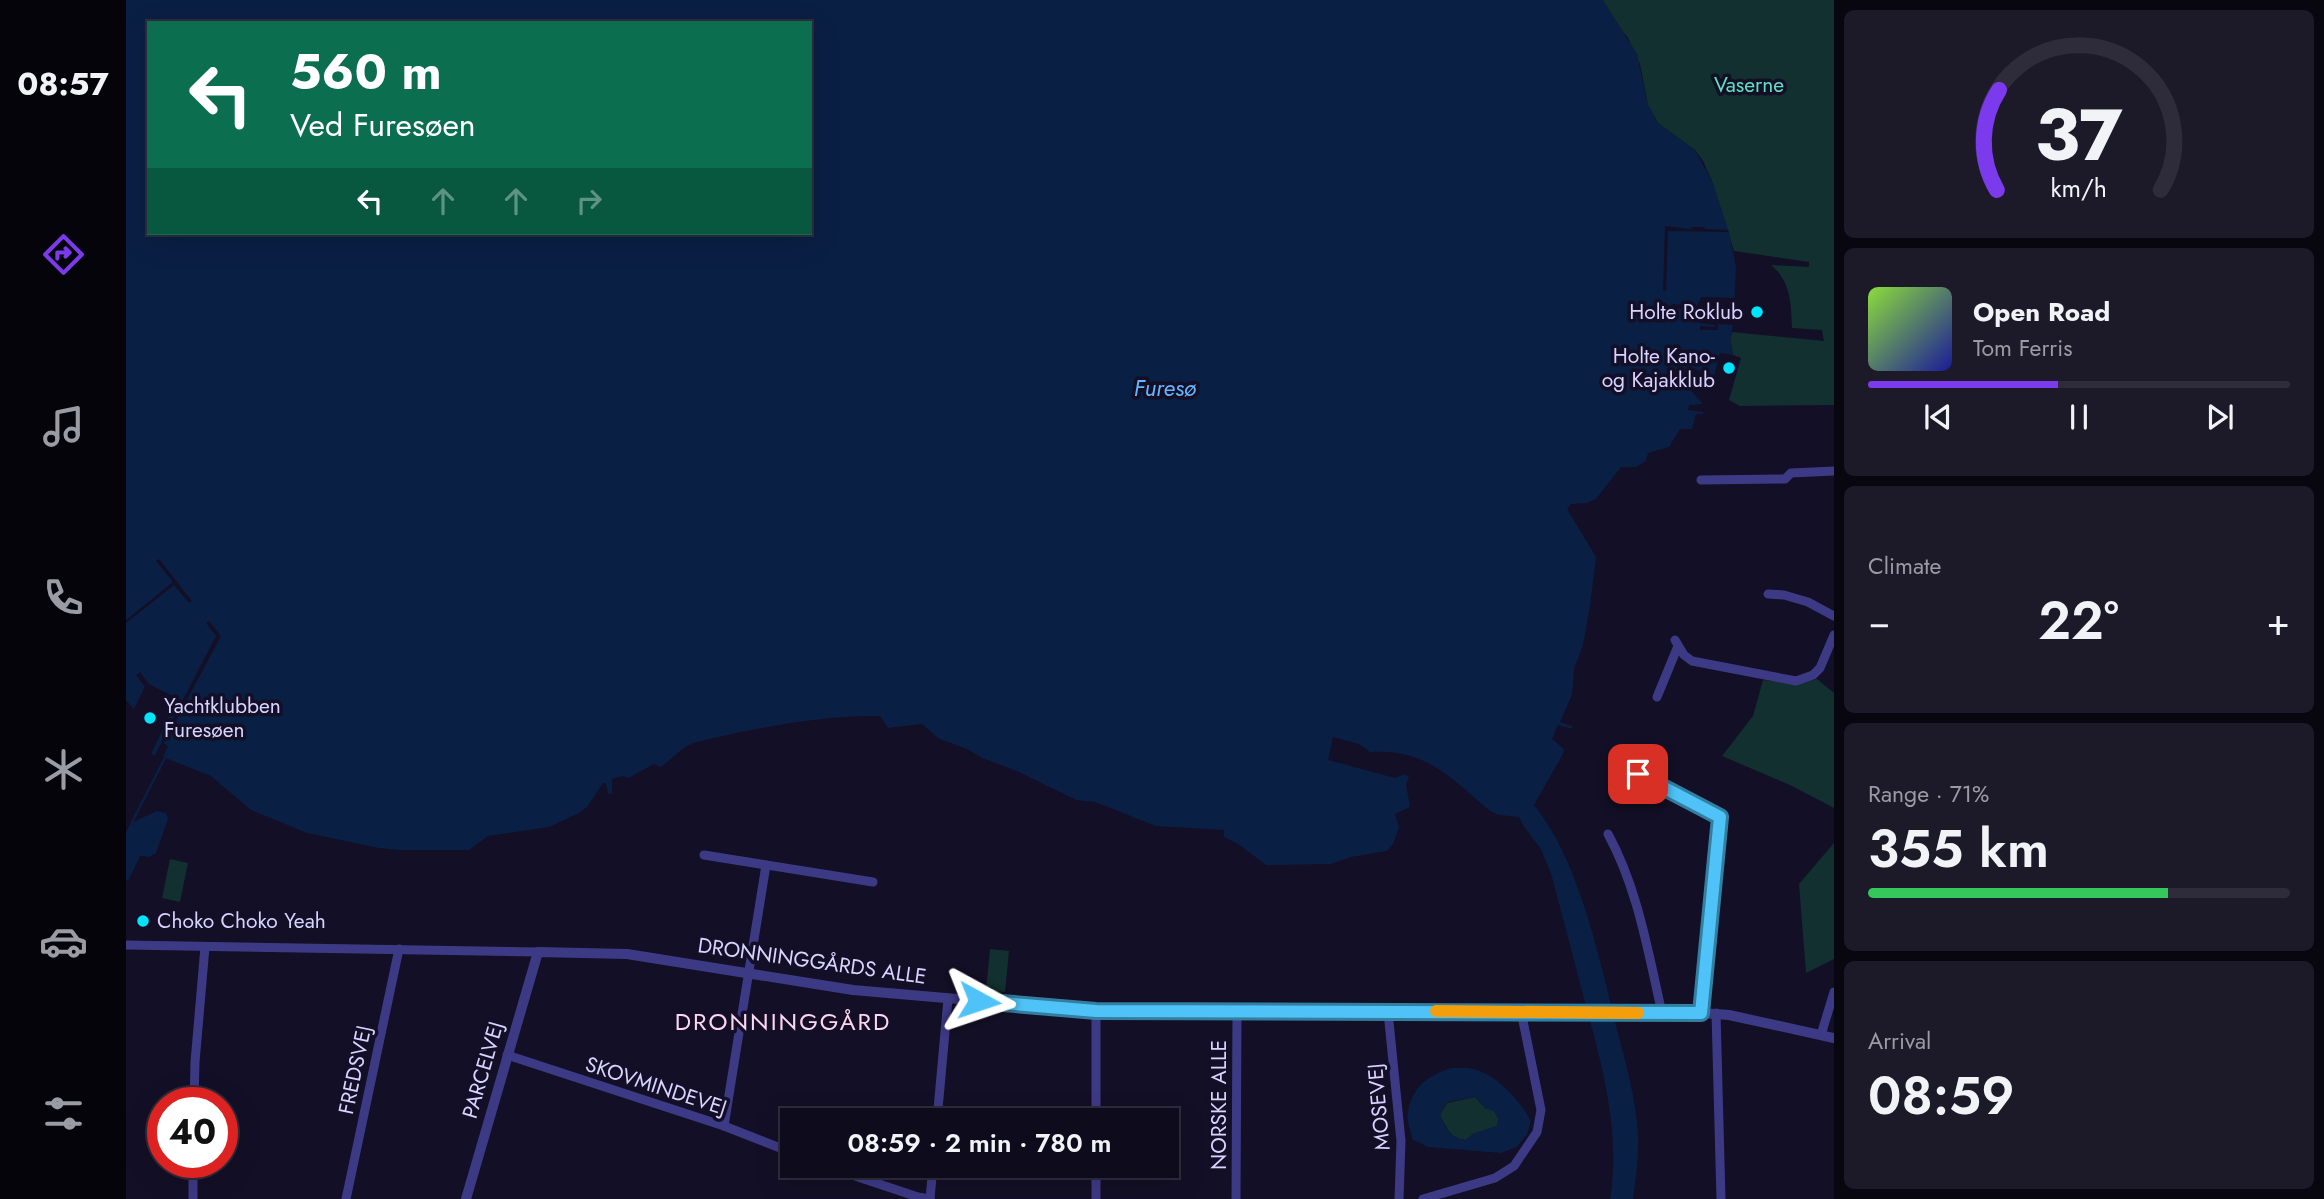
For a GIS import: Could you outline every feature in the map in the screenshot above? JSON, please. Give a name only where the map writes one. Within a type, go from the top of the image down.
[{"type":"street","points":[[1701,480],[1785,479],[1791,473],[1834,471]]},
{"type":"street","points":[[1768,594],[1784,595],[1808,602],[1834,615]]},
{"type":"street","points":[[1657,697],[1676,643],[1684,655],[1703,665],[1796,681],[1813,675],[1820,668],[1834,635]]},
{"type":"street","points":[[1638,774],[1720,817],[1701,1013]]},
{"type":"street","points":[[1608,834],[1623,861],[1633,889],[1662,1013]]},
{"type":"street","points":[[704,855],[873,882]]},
{"type":"street","points":[[724,1126],[766,865]]},
{"type":"street","name":"DRONNINGGÅRDS ALLE","points":[[126,945],[628,954],[853,990],[1096,1011],[1716,1013],[1834,1038]]},
{"type":"street","points":[[194,1087],[205,947]]},
{"type":"street","name":"FREDSVEJ","points":[[346,1199],[399,949]]},
{"type":"street","name":"PARCELVEJ","points":[[466,1199],[538,952]]},
{"type":"street","points":[[1821,1035],[1834,992]]},
{"type":"street","points":[[938,1108],[948,999]]},
{"type":"street","points":[[1096,1011],[1096,1108]]},
{"type":"street","points":[[1423,1199],[1495,1178],[1514,1166],[1537,1132],[1541,1110],[1521,1011]]},
{"type":"street","name":"NORSKE ALLE","points":[[1236,1199],[1237,1012]]},
{"type":"street","name":"MOSEVEJ","points":[[1388,1012],[1401,1141],[1399,1199]]},
{"type":"street","points":[[1716,1013],[1721,1199]]},
{"type":"street","name":"SKOVMINDEVEJ","points":[[507,1055],[724,1126],[780,1148]]},
{"type":"street","points":[[193,1178],[193,1199]]},
{"type":"street","points":[[861,1178],[930,1199],[932,1178]]},
{"type":"street","points":[[1096,1178],[1096,1199]]},
{"type":"green space","name":"Vaserne","points":[[1603,0],[1834,0],[1834,405],[1740,406],[1729,400],[1741,358],[1733,355],[1730,339],[1732,332],[1824,341],[1822,330],[1792,328],[1786,286],[1783,278],[1771,265],[1809,267],[1809,262],[1734,251],[1703,161],[1695,150],[1658,123],[1648,105],[1640,64],[1628,38],[1609,13]]},
{"type":"green space","points":[[1817,679],[1834,693],[1834,808],[1790,785],[1722,756],[1753,716],[1763,680],[1798,684]]},
{"type":"green space","points":[[1834,843],[1834,959],[1806,973],[1799,884]]},
{"type":"green space","points":[[170,859],[188,863],[180,902],[162,898]]},
{"type":"green space","points":[[990,949],[1009,951],[1005,992],[986,990]]},
{"type":"green space","points":[[1475,1097],[1485,1108],[1494,1111],[1499,1119],[1497,1126],[1473,1134],[1466,1140],[1456,1137],[1447,1129],[1440,1115],[1447,1103]]},
{"type":"water","name":"Furesø","points":[[126,0],[1603,0],[1637,54],[1648,105],[1658,123],[1695,150],[1712,181],[1729,232],[1736,267],[1730,339],[1733,355],[1720,353],[1714,377],[1693,368],[1686,374],[1687,386],[1703,404],[1689,405],[1688,410],[1703,414],[1696,414],[1692,429],[1680,429],[1669,447],[1648,453],[1646,461],[1636,467],[1621,467],[1596,499],[1587,503],[1571,504],[1567,509],[1596,557],[1583,645],[1574,669],[1572,695],[1560,722],[1572,726],[1572,729],[1558,725],[1552,739],[1564,749],[1563,754],[1534,805],[1550,828],[1576,882],[1603,973],[1635,1108],[1638,1151],[1633,1199],[1610,1199],[1613,1149],[1608,1099],[1552,877],[1541,849],[1519,817],[1490,811],[1450,777],[1422,760],[1407,755],[1370,752],[1359,744],[1333,737],[1328,760],[1395,778],[1405,774],[1409,777],[1406,784],[1410,807],[1395,814],[1399,827],[1393,844],[1387,851],[1351,857],[1331,864],[1266,865],[1224,837],[1224,830],[1156,826],[1095,802],[1076,800],[1017,771],[938,738],[922,724],[888,728],[880,716],[811,720],[697,742],[686,746],[661,767],[654,764],[628,778],[623,776],[612,779],[612,793],[608,794],[606,783],[603,783],[587,807],[549,827],[488,836],[469,850],[401,850],[307,833],[251,810],[211,776],[163,757],[168,746],[162,742],[155,755],[151,754],[175,703],[145,687],[134,709],[126,700]]},
{"type":"water","points":[[157,811],[166,813],[168,819],[156,853],[149,857],[140,856],[128,881],[126,832],[131,823]]},
{"type":"water","points":[[1452,1068],[1477,1070],[1488,1075],[1509,1092],[1531,1121],[1527,1134],[1517,1147],[1501,1153],[1428,1147],[1413,1140],[1408,1115],[1413,1095],[1429,1078]],"holes":[[[1475,1097],[1485,1108],[1494,1111],[1499,1119],[1497,1126],[1473,1134],[1466,1140],[1449,1132],[1440,1115],[1447,1102]]]},
{"type":"pier","points":[[1665,226],[1691,229],[1704,227],[1729,232],[1668,231],[1666,291],[1663,291]]},
{"type":"pier","points":[[1701,297],[1735,298],[1733,325],[1718,324],[1718,330],[1700,330],[1700,326],[1715,325],[1699,323],[1700,310],[1671,308],[1672,304],[1697,306]]},
{"type":"pier","points":[[159,559],[192,601],[189,603],[174,585],[126,623],[126,620],[173,582],[156,561]]},
{"type":"pier","points":[[209,621],[221,636],[164,743],[161,742],[216,636],[206,623]]},
{"type":"pier","points":[[140,672],[149,684],[178,699],[175,703],[170,701],[169,704],[146,692],[136,712],[134,709],[145,687],[136,675]]},
{"type":"waterway","points":[[132,822],[165,758]]},
{"type":"slow traffic","points":[[1436,1011],[1638,1013]]},
{"type":"place","name":"Holte Roklub","points":[[1757,312]]},
{"type":"place","name":"Holte Kano- og Kajakklub","points":[[1729,368]]},
{"type":"place","name":"Yachtklubben Furesøen","points":[[150,718]]},
{"type":"place","name":"Choko Choko Yeah","points":[[143,921]]},
{"type":"district","name":"DRONNINGGÅRD","points":[[783,1021]]},
{"type":"route","points":[[979,1001],[1096,1011],[1701,1013],[1720,817],[1638,774]]}]
